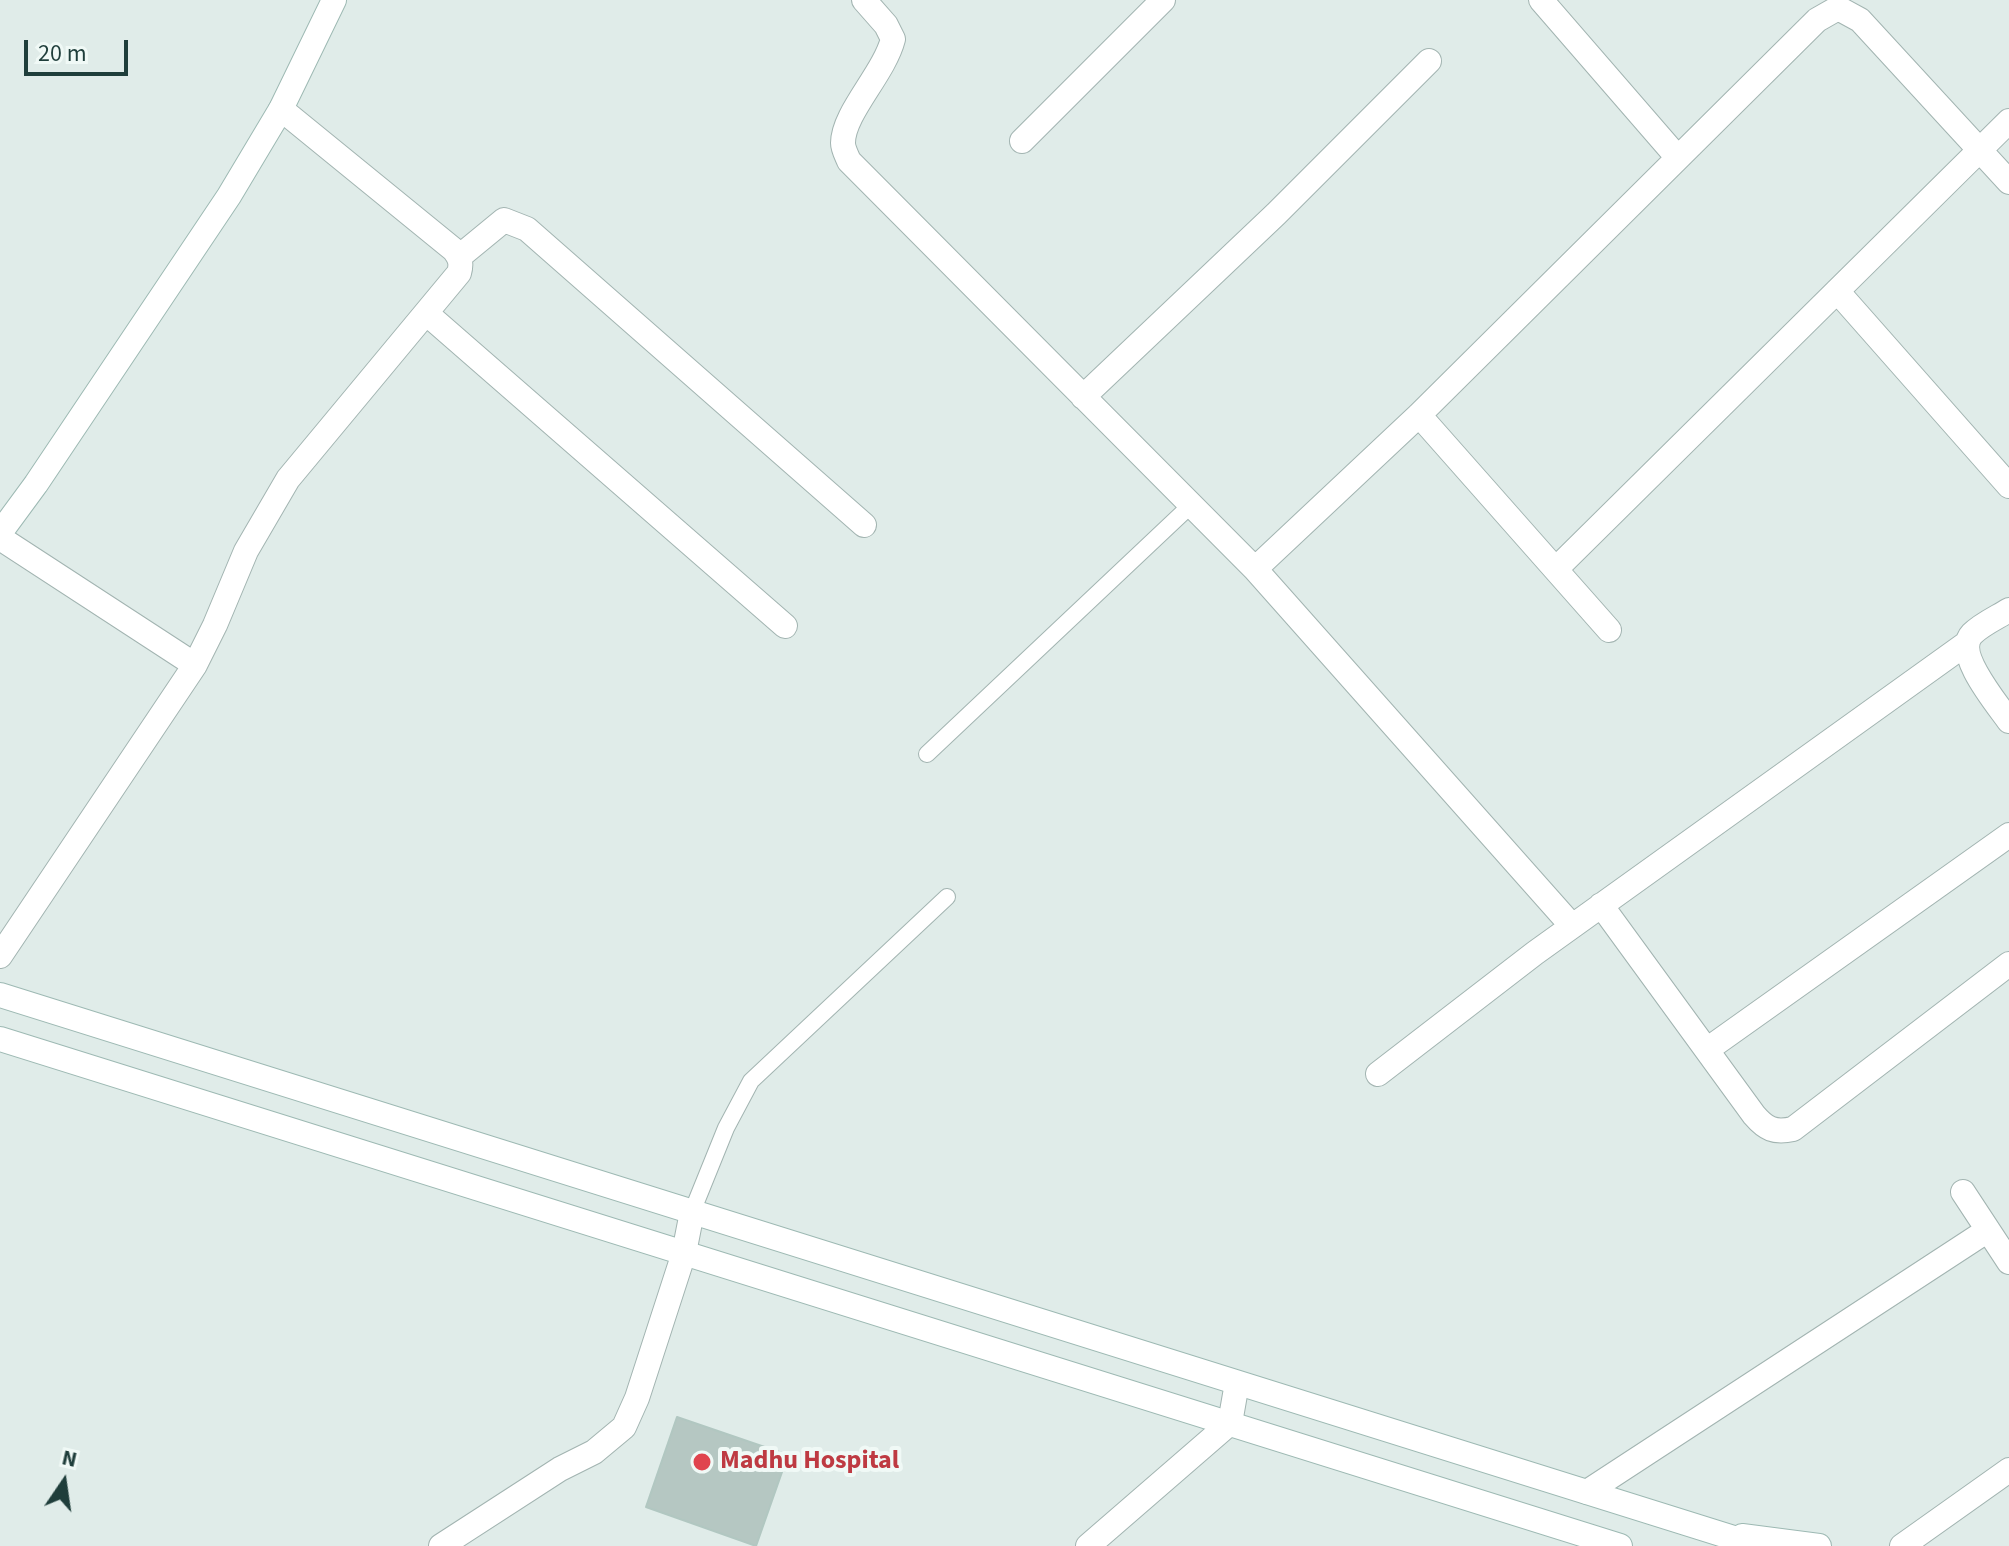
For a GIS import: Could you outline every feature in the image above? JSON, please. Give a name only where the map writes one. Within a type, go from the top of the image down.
[{"type":"street","points":[[195,665],[0,535],[229,196],[281,109],[334,0]]},
{"type":"street","points":[[864,0],[886,25],[893,39],[888,57],[848,122],[842,146],[849,161],[1255,569],[1572,926]]},
{"type":"street","points":[[1022,141],[1163,0]]},
{"type":"street","points":[[1541,0],[1678,158]]},
{"type":"street","points":[[1255,569],[1419,415],[1834,4],[1860,20],[2009,182]]},
{"type":"street","points":[[1083,397],[1276,214],[1429,61]]},
{"type":"street","points":[[0,956],[195,665],[246,551],[288,479],[459,273],[462,265],[459,257],[281,109]]},
{"type":"street","points":[[1556,569],[2009,121]]},
{"type":"street","points":[[459,257],[504,220],[527,229],[864,525]]},
{"type":"street","points":[[1837,291],[2009,486]]},
{"type":"street","points":[[426,313],[785,626]]},
{"type":"street","points":[[1419,415],[1609,630]]},
{"type":"street","points":[[1378,1074],[1572,926],[2009,610]]},
{"type":"street","points":[[1967,643],[1968,657],[2009,721]]},
{"type":"street","points":[[1708,1049],[2009,835]]},
{"type":"street","points":[[1601,905],[1765,1128],[1780,1132],[1793,1129],[2009,964]]},
{"type":"street","points":[[0,995],[1759,1546]]},
{"type":"street","points":[[0,1039],[1620,1546]]},
{"type":"street","points":[[315,1137],[331,1099]]},
{"type":"street","points":[[1963,1192],[2009,1262]]},
{"type":"street","points":[[441,1546],[560,1469],[594,1452],[624,1427],[637,1398],[684,1253],[692,1212]]},
{"type":"street","points":[[1587,1492],[1988,1230]]},
{"type":"street","points":[[1088,1546],[1230,1423],[1237,1383]]},
{"type":"street","points":[[1486,1504],[1498,1465]]},
{"type":"street","points":[[1902,1546],[2009,1470]]},
{"type":"street","points":[[1716,1533],[1819,1546]]},
{"type":"lane","points":[[927,754],[1191,505]]},
{"type":"lane","points":[[692,1212],[726,1128],[751,1081],[947,897]]},
{"type":"building","points":[[677,1417],[788,1455],[756,1546],[646,1507]]},
{"type":"place","name":"Madhu Hospital","points":[[702,1462]]}]
